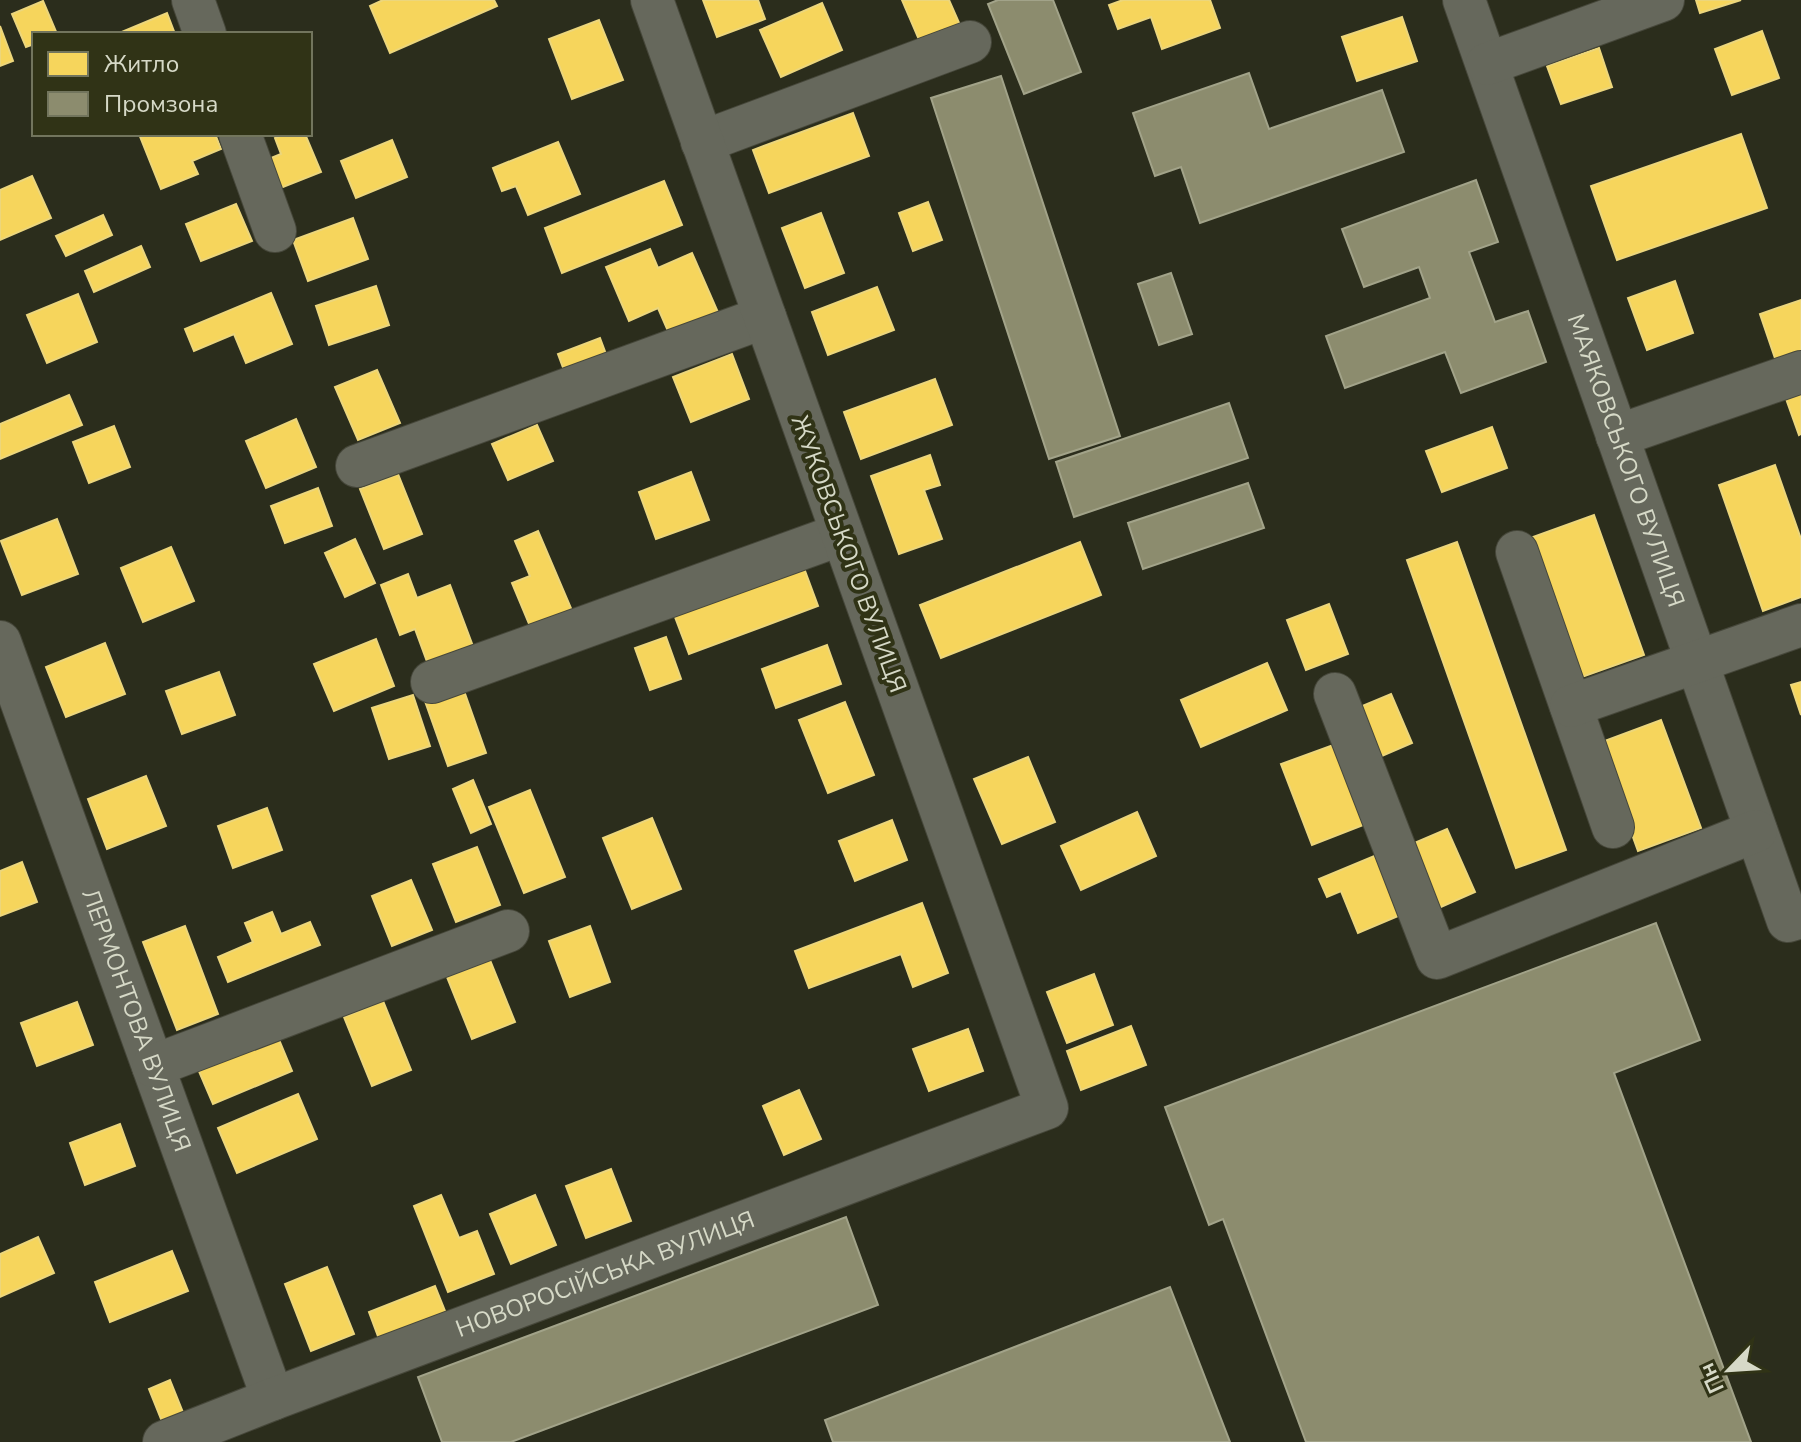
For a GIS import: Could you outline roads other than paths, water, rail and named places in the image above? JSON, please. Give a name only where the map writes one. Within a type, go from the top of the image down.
[{"type":"street","points":[[193,0],[204,32]]},
{"type":"street","name":"ЖУКОВСЬКОГО ВУЛИЦЯ","points":[[652,0],[1047,1108]]},
{"type":"street","name":"МАЯКОВСЬКОГО ВУЛИЦЯ","points":[[1464,0],[1756,831],[1795,919]]},
{"type":"street","points":[[1487,64],[1663,0]]},
{"type":"street","points":[[702,142],[970,42]]},
{"type":"street","points":[[241,136],[275,231]]},
{"type":"street","points":[[357,466],[765,317]]},
{"type":"street","points":[[1617,436],[1801,372]]},
{"type":"street","points":[[432,682],[842,534]]},
{"type":"street","points":[[1517,552],[1613,827]]},
{"type":"street","points":[[1571,706],[1801,625]]},
{"type":"street","name":"ЛЕРМОНТОВА ВУЛИЦЯ","points":[[0,642],[273,1399]]},
{"type":"street","points":[[1335,694],[1437,958],[1756,831]]},
{"type":"street","points":[[153,1066],[508,931]]},
{"type":"street","name":"НОВОРОСІЙСЬКА ВУЛИЦЯ","points":[[164,1442],[1047,1108]]}]
